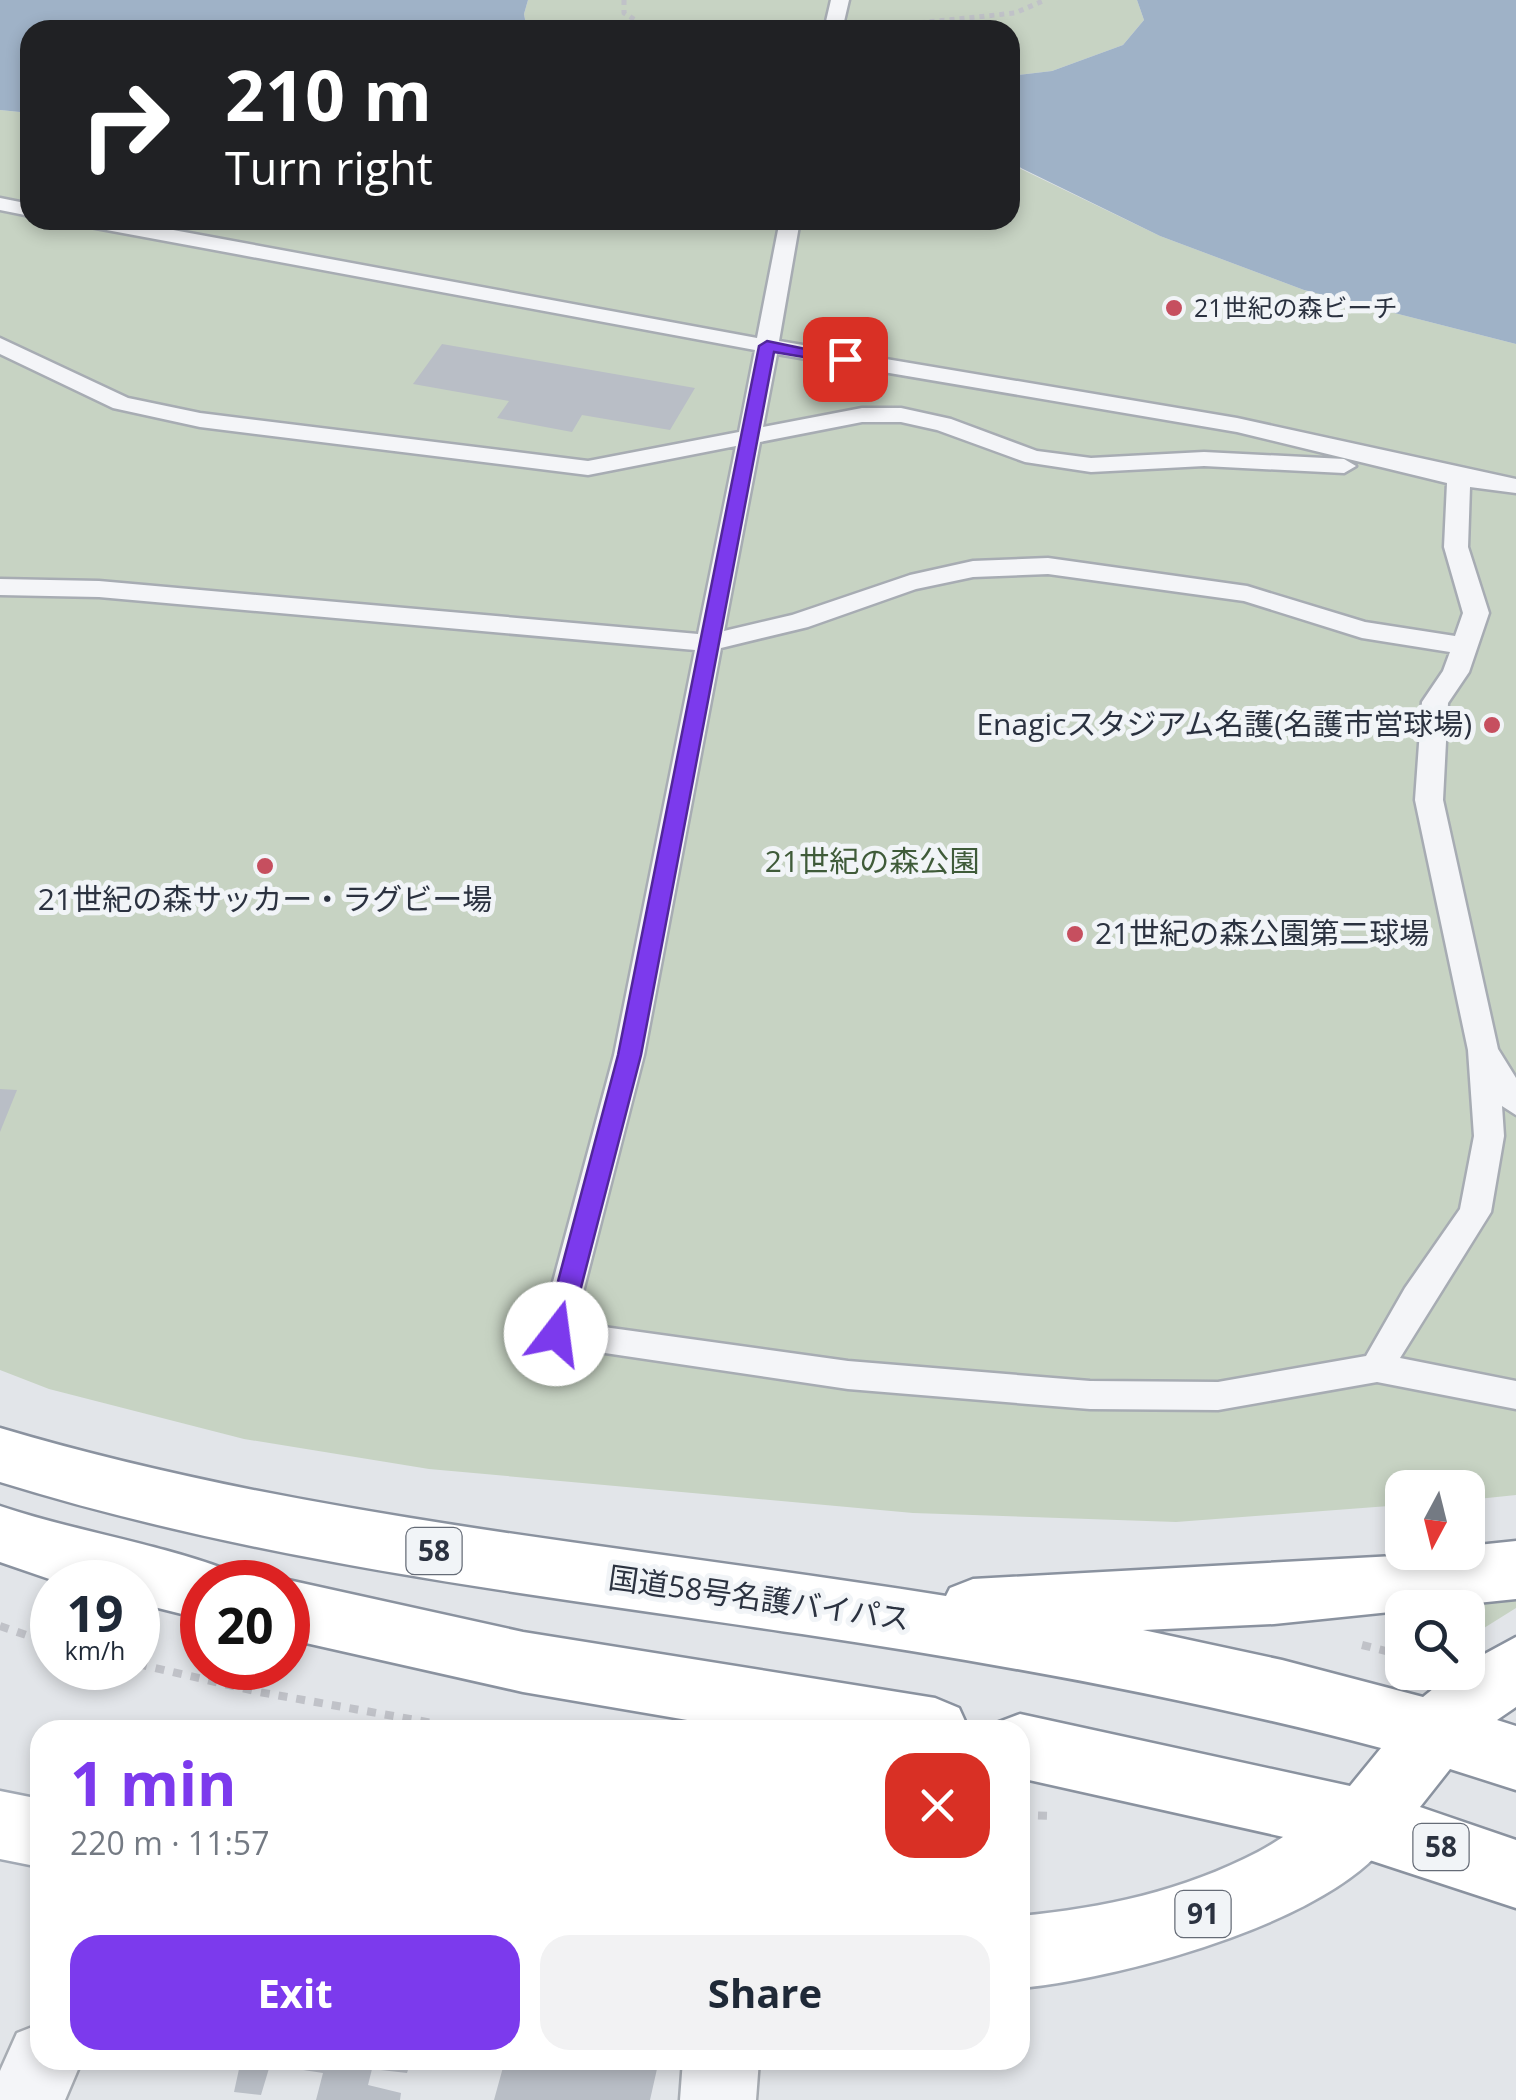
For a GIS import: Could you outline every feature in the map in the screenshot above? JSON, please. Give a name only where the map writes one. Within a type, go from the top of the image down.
[{"type":"main road","name":"国道58号名護バイパス","points":[[0,1454],[82,1482],[260,1524],[875,1616],[1208,1674],[1436,1731],[1516,1758]]},
{"type":"main road","points":[[0,1534],[67,1557],[180,1585]]},
{"type":"main road","points":[[875,1616],[1090,1601],[1274,1596],[1516,1570]]},
{"type":"main road","points":[[310,1615],[523,1662],[874,1720]]},
{"type":"main road","points":[[523,1662],[664,1720]]},
{"type":"main road","points":[[1366,1822],[1453,1712],[1516,1668]]},
{"type":"main road","name":"58","points":[[1030,1748],[1237,1788],[1366,1822],[1516,1874]]},
{"type":"main road","name":"91","points":[[1030,1952],[1063,1950],[1170,1927],[1250,1895],[1323,1855],[1366,1822]]},
{"type":"main road","points":[[0,1825],[30,1832]]},
{"type":"street","points":[[718,2100],[720,2070]]},
{"type":"lane","points":[[139,230],[767,346],[1237,425],[1516,486]]},
{"type":"lane","points":[[788,230],[629,1055],[556,1334],[848,1375],[1090,1396],[1218,1396],[1288,1387],[1378,1368],[1516,1396]]},
{"type":"lane","points":[[0,345],[121,403],[200,420],[588,468],[862,415],[901,415],[991,438],[1033,456],[1091,466],[1274,460],[1459,476]]},
{"type":"lane","points":[[1378,1368],[1417,1297],[1475,1212],[1489,1136],[1483,1050],[1456,941],[1429,800],[1435,702],[1456,672],[1476,613],[1456,547],[1459,476]]},
{"type":"lane","points":[[0,587],[99,589],[707,642],[799,621],[910,582],[973,569],[1048,566],[1247,594],[1362,630],[1465,646]]},
{"type":"lane","points":[[1483,1050],[1516,1104]]},
{"type":"path","points":[[624,0],[624,13],[635,20]]},
{"type":"path","points":[[946,20],[1032,10],[1045,0]]},
{"type":"path","points":[[0,1626],[30,1636]]},
{"type":"path","points":[[160,1669],[259,1692],[416,1720]]},
{"type":"green space","points":[[528,0],[1137,0],[1144,20],[1123,45],[1052,71],[1020,75],[1020,20],[525,20]]},
{"type":"green space","name":"21世紀の森公園","points":[[0,110],[20,112],[20,230],[1020,230],[1020,168],[1160,236],[1304,290],[1516,344],[1516,1495],[1485,1498],[1485,1470],[1385,1470],[1385,1506],[1176,1522],[913,1513],[429,1469],[244,1439],[49,1389],[0,1370]]},
{"type":"green space","points":[[1516,1601],[1516,1608],[1485,1627],[1485,1604]]},
{"type":"water","points":[[0,0],[528,0],[525,20],[20,20],[20,112],[0,110]]},
{"type":"water","points":[[1137,0],[1516,0],[1516,344],[1304,290],[1160,236],[1021,168],[1020,75],[1052,71],[1123,45],[1144,20]]},
{"type":"building","points":[[442,344],[695,388],[670,430],[582,415],[572,432],[497,418],[509,401],[413,384]]},
{"type":"building","points":[[0,1089],[17,1090],[0,1132]]},
{"type":"building","points":[[239,2070],[268,2070],[261,2095],[234,2092]]},
{"type":"building","points":[[303,2070],[372,2070],[368,2085],[401,2093],[400,2100],[316,2100],[323,2073]]},
{"type":"building","points":[[502,2070],[657,2070],[650,2100],[494,2100]]},
{"type":"place","name":"21世紀の森ビーチ","points":[[1174,308]]},
{"type":"place","name":"Enagicスタジアム名護(名護市営球場)","points":[[1492,725]]},
{"type":"place","name":"21世紀の森サッカー・ラグビー場","points":[[265,866]]},
{"type":"place","name":"21世紀の森公園第二球場","points":[[1075,934]]},
{"type":"route","points":[[556,1334],[629,1055],[767,346],[845,359]]}]
